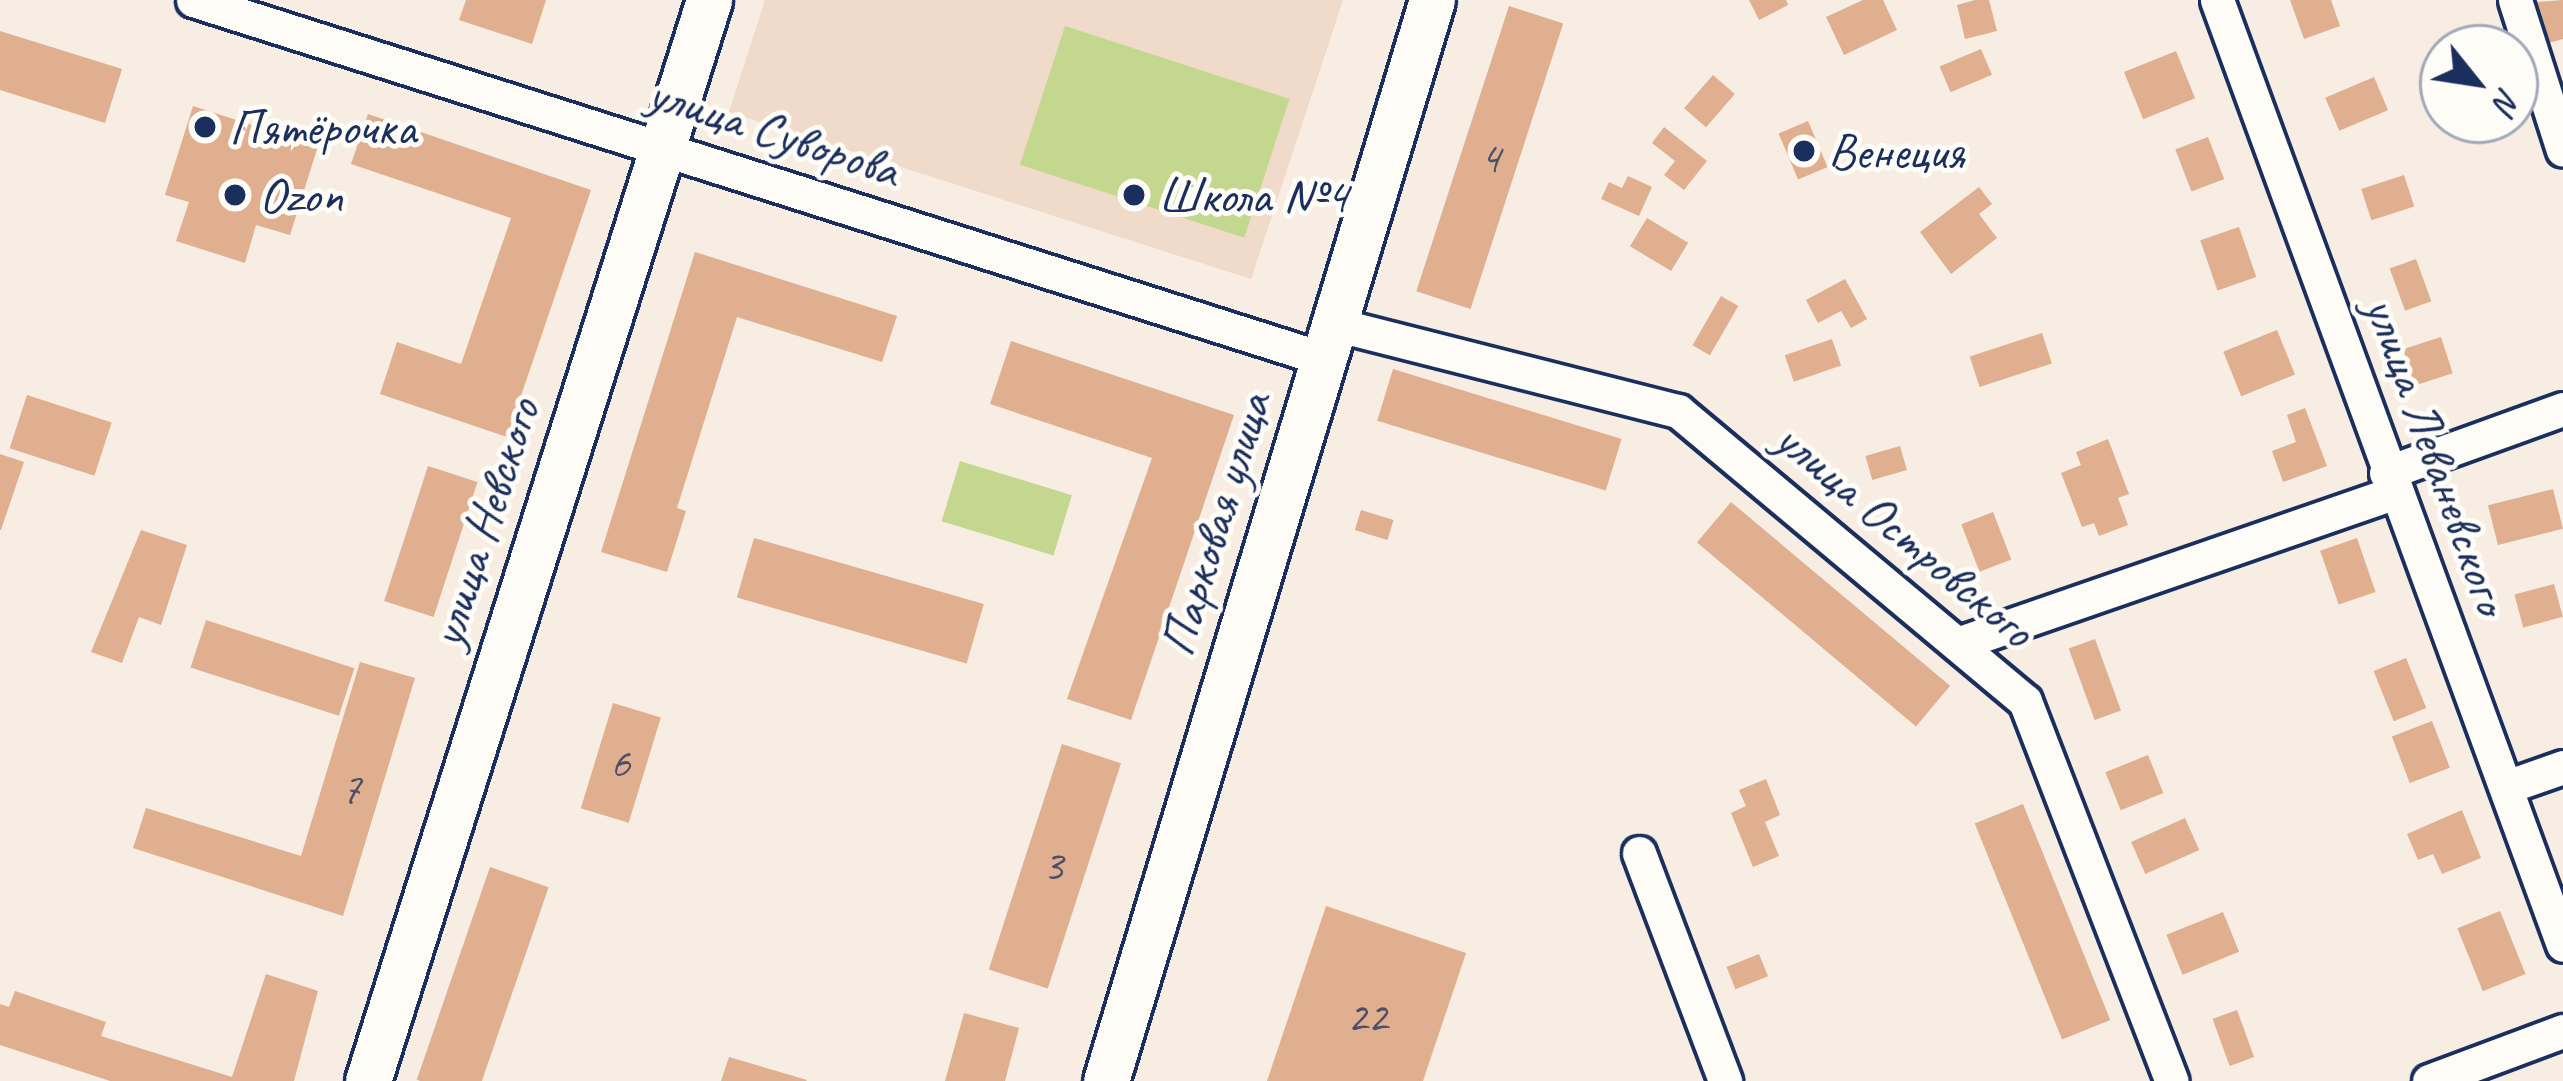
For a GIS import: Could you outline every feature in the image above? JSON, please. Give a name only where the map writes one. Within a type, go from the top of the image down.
[{"type":"main road","name":"улица Невского","points":[[368,1081],[709,0]]},
{"type":"main road","name":"Парковая улица","points":[[1106,1081],[1432,0]]},
{"type":"street","name":"улица Суворова","points":[[193,0],[663,149],[1329,341]]},
{"type":"street","name":"улица Леваневского","points":[[2217,0],[2390,483],[2509,786],[2563,945]]},
{"type":"street","points":[[2515,0],[2563,150]]},
{"type":"street","name":"улица Островского","points":[[1329,341],[1678,412],[1960,643],[2025,701],[2172,1081]]},
{"type":"street","points":[[1960,643],[2390,483],[2563,409]]},
{"type":"street","points":[[2509,786],[2563,767]]},
{"type":"street","points":[[1639,854],[1725,1081]]},
{"type":"street","points":[[2429,1081],[2563,1031]]},
{"type":"shaded area","name":"Школа №4","points":[[765,0],[1343,0],[1251,279],[729,112]]},
{"type":"green space","points":[[1065,26],[1289,99],[1244,238],[1020,165]]},
{"type":"green space","points":[[960,461],[1072,495],[1053,555],[942,521]]},
{"type":"building","points":[[466,0],[546,0],[532,44],[459,20]]},
{"type":"building","points":[[1749,0],[1786,0],[1788,5],[1759,20]]},
{"type":"building","points":[[1863,0],[1883,0],[1897,30],[1844,55],[1826,17]]},
{"type":"building","points":[[1989,0],[1997,31],[1965,39],[1957,5]]},
{"type":"building","points":[[2290,0],[2331,0],[2340,26],[2304,39]]},
{"type":"building","points":[[2563,0],[2563,39],[2548,43],[2537,2]]},
{"type":"building","points":[[1509,6],[1563,24],[1471,309],[1416,291]]},
{"type":"building","points":[[0,31],[122,69],[105,123],[0,90]]},
{"type":"building","points":[[1981,49],[1992,75],[1951,92],[1940,67]]},
{"type":"building","points":[[2176,51],[2195,98],[2143,119],[2124,72]]},
{"type":"building","points":[[1713,75],[1735,94],[1706,127],[1684,108]]},
{"type":"building","points":[[2374,77],[2388,110],[2339,131],[2325,98]]},
{"type":"building","points":[[193,106],[318,146],[290,235],[256,225],[245,263],[176,241],[189,202],[165,195]]},
{"type":"building","points":[[368,114],[591,190],[507,437],[380,394],[397,342],[461,364],[511,218],[351,164]]},
{"type":"building","name":"Венеция","points":[[1808,121],[1828,167],[1798,180],[1779,134]]},
{"type":"building","points":[[1664,127],[1707,161],[1684,190],[1664,175],[1675,161],[1652,143]]},
{"type":"building","points":[[2208,137],[2224,179],[2191,192],[2175,150]]},
{"type":"building","points":[[2404,175],[2414,206],[2371,220],[2361,189]]},
{"type":"building","points":[[1628,176],[1652,187],[1639,216],[1601,199],[1609,182],[1622,188]]},
{"type":"building","points":[[1979,187],[1992,204],[1979,214],[1997,238],[1951,274],[1920,232]]},
{"type":"building","points":[[1647,218],[1688,243],[1671,271],[1630,246]]},
{"type":"building","points":[[2239,227],[2256,277],[2217,290],[2200,240]]},
{"type":"building","points":[[695,252],[897,316],[882,362],[737,317],[677,508],[686,511],[667,572],[601,552]]},
{"type":"building","points":[[2416,259],[2431,301],[2405,311],[2390,269]]},
{"type":"building","points":[[1845,279],[1867,319],[1851,328],[1841,311],[1818,323],[1806,300]]},
{"type":"building","points":[[1721,296],[1738,306],[1710,355],[1692,345]]},
{"type":"building","points":[[2277,330],[2295,375],[2241,396],[2223,352]]},
{"type":"building","points":[[2042,333],[2052,363],[1980,387],[1970,356]]},
{"type":"building","points":[[2441,337],[2453,373],[2415,386],[2403,349]]},
{"type":"building","points":[[1832,339],[1841,365],[1794,382],[1785,355]]},
{"type":"building","points":[[1011,341],[1234,415],[1131,720],[1067,699],[1152,458],[990,404]]},
{"type":"building","points":[[1393,369],[1622,439],[1606,491],[1377,421]]},
{"type":"building","points":[[27,395],[112,423],[94,476],[10,448]]},
{"type":"building","points":[[2305,408],[2327,466],[2283,482],[2272,451],[2296,442],[2287,415]]},
{"type":"building","points":[[2108,439],[2129,494],[2118,498],[2128,525],[2099,536],[2094,523],[2082,527],[2061,473],[2081,465],[2076,452]]},
{"type":"building","points":[[1900,446],[1907,470],[1872,480],[1865,456]]},
{"type":"building","points":[[0,454],[24,462],[1,530],[0,530]]},
{"type":"building","points":[[428,466],[477,482],[434,617],[384,601]]},
{"type":"building","points":[[2553,489],[2563,529],[2498,545],[2488,505]]},
{"type":"building","points":[[1731,502],[1950,686],[1916,726],[1697,543]]},
{"type":"building","points":[[1361,510],[1394,520],[1387,540],[1355,530]]},
{"type":"building","points":[[1993,512],[2011,560],[1980,572],[1961,524]]},
{"type":"building","points":[[141,530],[187,545],[161,625],[139,617],[122,663],[91,652]]},
{"type":"building","points":[[754,538],[984,604],[967,663],[737,598]]},
{"type":"building","points":[[2357,538],[2376,592],[2339,605],[2320,551]]},
{"type":"building","points":[[2554,584],[2563,617],[2523,627],[2514,595]]},
{"type":"building","points":[[206,620],[354,668],[339,716],[191,668]]},
{"type":"building","points":[[2095,639],[2121,710],[2095,720],[2069,649]]},
{"type":"building","points":[[2406,658],[2426,708],[2394,721],[2374,671]]},
{"type":"building","points":[[360,662],[415,678],[343,916],[133,848],[146,808],[301,856]]},
{"type":"building","points":[[613,703],[661,718],[629,823],[581,808]]},
{"type":"building","points":[[2432,721],[2450,768],[2410,783],[2392,736]]},
{"type":"building","points":[[1062,744],[1121,763],[1048,989],[989,969]]},
{"type":"building","points":[[2148,755],[2163,793],[2121,810],[2105,772]]},
{"type":"building","points":[[1766,779],[1780,815],[1765,822],[1779,856],[1753,867],[1731,813],[1746,806],[1739,790]]},
{"type":"building","points":[[2023,804],[2110,1020],[2062,1040],[1975,823]]},
{"type":"building","points":[[2462,810],[2481,858],[2442,874],[2433,854],[2418,860],[2407,834]]},
{"type":"building","points":[[2185,818],[2199,850],[2145,874],[2131,842]]},
{"type":"building","points":[[490,867],[549,887],[482,1081],[417,1080]]},
{"type":"building","points":[[1326,906],[1466,953],[1423,1081],[1267,1081]]},
{"type":"building","points":[[2500,911],[2525,974],[2483,991],[2457,928]]},
{"type":"building","points":[[2223,912],[2239,952],[2183,975],[2166,935]]},
{"type":"building","points":[[1759,954],[1768,976],[1736,989],[1727,967]]},
{"type":"building","points":[[266,974],[318,991],[294,1081],[110,1081],[0,1045],[0,1004],[9,1007],[15,991],[106,1022],[101,1036],[232,1077]]},
{"type":"building","points":[[2237,1010],[2254,1057],[2230,1066],[2213,1019]]},
{"type":"building","points":[[964,1013],[1019,1028],[1005,1081],[945,1081]]},
{"type":"building","points":[[729,1057],[807,1080],[721,1081]]},
{"type":"place","name":"Пятёрочка","points":[[205,127]]},
{"type":"place","name":"Венеция","points":[[1804,151]]},
{"type":"place","name":"Ozon","points":[[235,195]]},
{"type":"place","name":"Школа №4","points":[[1134,195]]}]
